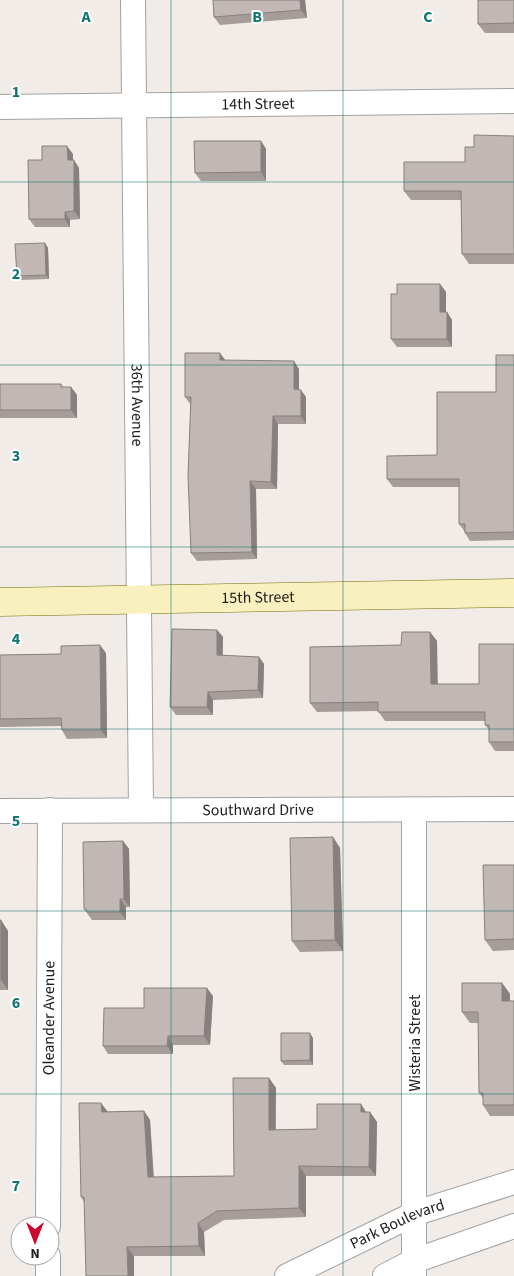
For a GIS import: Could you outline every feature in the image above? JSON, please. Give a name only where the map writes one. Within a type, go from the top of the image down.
[{"type":"main road","name":"15th Street","points":[[0,602],[514,593]]},
{"type":"street","name":"36th Avenue","points":[[133,0],[141,810]]},
{"type":"street","name":"14th Street","points":[[0,107],[514,101]]},
{"type":"street","name":"Southward Drive","points":[[0,810],[514,809]]},
{"type":"street","name":"Oleander Avenue","points":[[48,1216],[50,810]]},
{"type":"street","name":"Wisteria Street","points":[[414,810],[416,1213],[414,1268]]},
{"type":"street","name":"Park Boulevard","points":[[286,1276],[416,1213],[514,1182]]},
{"type":"street","points":[[385,1276],[414,1268],[514,1226]]},
{"type":"building","points":[[213,0],[300,0],[301,10],[214,17]]},
{"type":"building","points":[[478,0],[514,0],[514,23],[478,24]]},
{"type":"building","points":[[474,135],[514,136],[514,254],[462,254],[461,191],[404,191],[404,162],[465,162],[465,147],[474,147]]},
{"type":"building","points":[[194,141],[261,141],[261,172],[195,173]]},
{"type":"building","points":[[42,146],[67,146],[68,160],[74,160],[74,211],[65,212],[65,219],[29,219],[28,160],[42,160]]},
{"type":"building","points":[[45,243],[46,275],[17,276],[15,244]]},
{"type":"building","points":[[397,284],[440,284],[440,312],[447,312],[447,339],[391,339],[391,294],[397,294]]},
{"type":"building","points":[[185,353],[220,353],[220,360],[294,361],[294,389],[301,390],[301,416],[273,416],[271,482],[250,481],[252,552],[191,553],[188,475],[191,397],[185,397]]},
{"type":"building","points":[[496,355],[514,355],[514,532],[465,533],[465,524],[459,524],[459,479],[387,479],[387,456],[437,455],[437,392],[496,392]]},
{"type":"building","points":[[0,384],[61,384],[61,387],[71,387],[71,410],[0,410]]},
{"type":"building","points":[[172,629],[217,630],[217,655],[259,657],[258,690],[208,692],[207,707],[170,707]]},
{"type":"building","points":[[402,632],[430,632],[431,684],[479,684],[479,644],[514,644],[514,742],[489,742],[489,725],[485,725],[485,712],[378,712],[378,702],[310,703],[310,647],[401,645]]},
{"type":"building","points":[[100,645],[101,730],[62,730],[61,718],[0,719],[0,655],[61,654],[61,646]]},
{"type":"building","points":[[333,837],[335,940],[292,941],[290,838]]},
{"type":"building","points":[[123,841],[124,899],[120,899],[120,912],[87,912],[84,909],[83,842]]},
{"type":"building","points":[[483,865],[514,865],[514,939],[485,940]]},
{"type":"building","points":[[1,920],[1,980],[0,980]]},
{"type":"building","points":[[462,983],[502,983],[502,1001],[514,1001],[514,1105],[483,1105],[483,1093],[479,1093],[478,1012],[462,1012]]},
{"type":"building","points":[[144,988],[207,988],[204,1036],[168,1036],[167,1046],[103,1046],[104,1008],[144,1008]]},
{"type":"building","points":[[281,1033],[310,1033],[310,1060],[281,1061]]},
{"type":"building","points":[[233,1078],[269,1078],[269,1130],[317,1129],[317,1104],[361,1104],[361,1112],[370,1112],[369,1167],[299,1166],[299,1208],[217,1211],[198,1223],[199,1246],[127,1247],[128,1276],[86,1276],[84,1197],[81,1197],[79,1103],[101,1103],[102,1112],[144,1111],[148,1177],[234,1176]]}]
